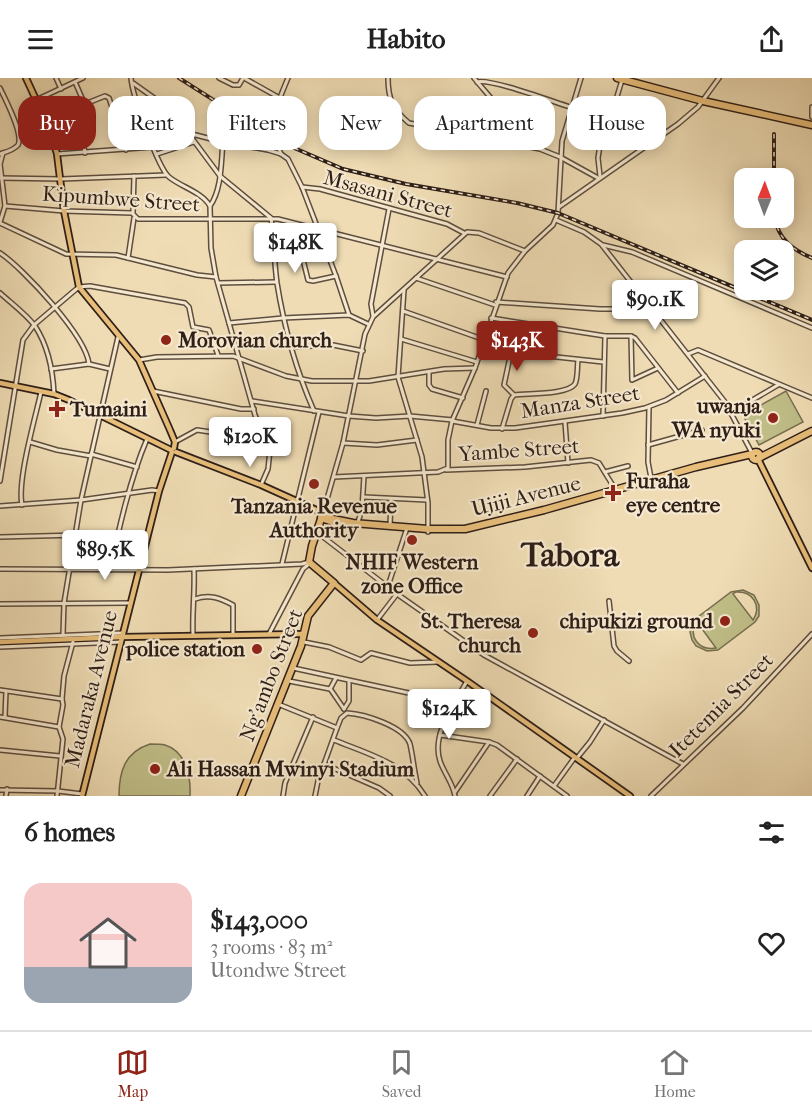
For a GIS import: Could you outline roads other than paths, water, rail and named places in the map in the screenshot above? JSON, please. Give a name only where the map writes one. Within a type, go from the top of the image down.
[{"type":"highway","points":[[620,79],[703,101],[812,125]]},
{"type":"highway","points":[[756,457],[769,453],[812,431]]},
{"type":"highway","name":"Ujiji Avenue","points":[[321,518],[406,529],[465,529],[544,510],[696,467],[756,457]]},
{"type":"highway","points":[[334,583],[309,563],[321,518],[328,522],[345,525],[406,529]]},
{"type":"highway","name":"Ng’ambo Street","points":[[241,796],[292,668],[306,622],[312,610],[334,583]]},
{"type":"main road","points":[[26,78],[34,96]]},
{"type":"main road","points":[[56,150],[64,212],[79,287],[139,360],[175,442]]},
{"type":"main road","points":[[0,382],[54,394],[173,451],[298,501],[314,509],[321,518]]},
{"type":"main road","name":"Madaraka Avenue","points":[[82,795],[159,491],[175,442]]},
{"type":"main road","points":[[756,457],[812,568]]},
{"type":"main road","points":[[334,583],[377,620],[630,796]]},
{"type":"main road","points":[[0,640],[73,641],[122,637],[269,634],[302,638]]},
{"type":"street","points":[[56,78],[61,88]]},
{"type":"street","points":[[72,78],[80,96]]},
{"type":"street","points":[[44,96],[83,78]]},
{"type":"street","points":[[219,78],[234,85],[239,84],[243,78],[277,96]]},
{"type":"street","points":[[279,96],[288,78]]},
{"type":"street","points":[[388,78],[390,102],[398,113],[409,123],[414,124]]},
{"type":"street","points":[[474,78],[488,96]]},
{"type":"street","points":[[575,96],[581,78]]},
{"type":"street","points":[[666,132],[703,101],[719,78]]},
{"type":"street","points":[[616,96],[620,79]]},
{"type":"street","points":[[131,80],[134,96]]},
{"type":"street","name":"Kipumbwe Street","points":[[131,80],[152,96]]},
{"type":"street","points":[[477,82],[482,80],[499,83],[567,105]]},
{"type":"street","points":[[0,88],[14,118],[19,137],[17,145],[2,153],[0,164],[5,204],[0,223],[61,253],[116,255],[197,275],[216,277]]},
{"type":"street","points":[[812,107],[812,117]]},
{"type":"street","points":[[446,470],[448,440],[453,420],[475,368],[507,277],[525,250],[556,220],[559,207],[560,157],[567,122]]},
{"type":"street","name":"Kipumbwe Street","points":[[195,143],[220,176],[271,218]]},
{"type":"street","points":[[57,154],[126,150]]},
{"type":"street","points":[[155,150],[166,175]]},
{"type":"street","points":[[157,154],[169,150]]},
{"type":"street","points":[[210,206],[214,201],[220,176],[222,150]]},
{"type":"street","points":[[262,150],[281,154],[291,162],[305,193],[349,315]]},
{"type":"street","points":[[279,150],[281,154]]},
{"type":"street","points":[[542,150],[599,177]]},
{"type":"street","points":[[599,150],[599,177]]},
{"type":"street","points":[[559,207],[638,150]]},
{"type":"street","points":[[1,178],[61,179],[166,175],[204,199],[210,206],[211,248],[216,277],[254,409],[269,446],[268,469],[261,485]]},
{"type":"street","points":[[128,258],[134,215],[134,176]]},
{"type":"street","name":"Msasani Street","points":[[302,187],[447,225],[464,233],[479,233],[525,250]]},
{"type":"street","points":[[305,193],[312,188]]},
{"type":"street","name":"Kipumbwe Street","points":[[0,202],[64,212],[134,215],[138,219],[271,218],[507,277]]},
{"type":"street","points":[[373,317],[371,304],[389,209]]},
{"type":"street","points":[[271,218],[283,318],[300,379],[314,411]]},
{"type":"street","points":[[556,220],[584,232],[601,244],[732,412],[756,457]]},
{"type":"street","points":[[305,226],[299,243],[308,280],[336,276]]},
{"type":"street","points":[[321,518],[344,443],[369,324],[373,317],[464,233]]},
{"type":"street","points":[[601,244],[632,252],[812,328]]},
{"type":"street","points":[[0,253],[21,269],[55,308],[82,346],[88,358],[88,364]]},
{"type":"street","points":[[416,278],[496,304],[600,309],[648,307]]},
{"type":"street","points":[[218,283],[277,282]]},
{"type":"street","points":[[0,481],[23,340],[34,325],[79,287],[90,286],[186,303],[189,306],[193,327],[209,330],[218,356]]},
{"type":"street","points":[[404,290],[398,377],[424,472],[428,530]]},
{"type":"street","points":[[0,293],[34,325],[44,344],[51,369],[54,394]]},
{"type":"street","points":[[403,311],[485,340]]},
{"type":"street","points":[[229,323],[349,315],[369,324]]},
{"type":"street","points":[[492,318],[604,336],[631,336],[678,393]]},
{"type":"street","points":[[603,416],[604,336]]},
{"type":"street","points":[[631,336],[632,380],[658,368]]},
{"type":"street","points":[[63,634],[64,603],[81,500],[118,337]]},
{"type":"street","points":[[401,339],[477,362]]},
{"type":"street","points":[[291,347],[333,345],[363,351]]},
{"type":"street","points":[[482,349],[603,362]]},
{"type":"street","points":[[688,354],[698,350],[812,398]]},
{"type":"street","points":[[512,352],[504,385],[514,395]]},
{"type":"street","points":[[139,360],[157,357],[238,357],[270,371],[300,379],[357,381],[460,367],[475,368]]},
{"type":"street","points":[[514,395],[570,388],[576,380],[578,360]]},
{"type":"street","points":[[51,369],[88,364],[110,369]]},
{"type":"street","points":[[429,372],[429,385],[432,389],[463,398]]},
{"type":"street","name":"Manza Street","points":[[252,401],[349,416],[376,418],[410,416],[453,420],[502,429],[565,422],[649,407],[705,376]]},
{"type":"street","points":[[732,412],[778,385]]},
{"type":"street","points":[[477,425],[486,391]]},
{"type":"street","points":[[22,505],[20,493],[41,392]]},
{"type":"street","points":[[153,392],[241,409],[254,409]]},
{"type":"street","points":[[502,429],[514,395]]},
{"type":"street","points":[[649,407],[648,462],[651,480]]},
{"type":"street","points":[[282,564],[319,412]]},
{"type":"street","points":[[565,422],[568,463]]},
{"type":"street","points":[[175,442],[202,429],[234,436],[251,436],[262,433]]},
{"type":"street","points":[[648,445],[702,430]]},
{"type":"street","points":[[110,570],[117,534],[148,438]]},
{"type":"street","points":[[344,443],[377,445],[417,440]]},
{"type":"street","points":[[30,442],[137,467]]},
{"type":"street","name":"Yambe Street","points":[[334,477],[595,461],[599,463],[616,489]]},
{"type":"street","points":[[605,472],[628,466]]},
{"type":"street","points":[[357,523],[364,497],[364,476]]},
{"type":"street","points":[[0,506],[159,491]]},
{"type":"street","points":[[364,497],[427,500]]},
{"type":"street","points":[[390,526],[391,499]]},
{"type":"street","points":[[388,586],[406,529]]},
{"type":"street","points":[[316,532],[397,594],[484,655],[683,764]]},
{"type":"street","points":[[0,537],[117,534]]},
{"type":"street","points":[[0,569],[194,569],[309,563]]},
{"type":"street","points":[[269,634],[303,569],[309,563]]},
{"type":"street","points":[[193,635],[194,569]]},
{"type":"street","points":[[377,620],[397,594]]},
{"type":"street","points":[[195,599],[218,597],[233,605],[233,635]]},
{"type":"street","points":[[609,601],[614,646],[629,661]]},
{"type":"street","points":[[0,604],[130,603]]},
{"type":"street","points":[[0,640],[63,634],[122,637]]},
{"type":"street","name":"Itetemia Street","points":[[651,796],[742,708],[812,634]]},
{"type":"street","points":[[302,638],[361,660],[371,653],[410,663],[438,662]]},
{"type":"street","points":[[0,647],[73,641],[64,676],[63,705],[59,727],[63,734],[57,796]]},
{"type":"street","points":[[292,668],[455,703]]},
{"type":"street","points":[[330,689],[336,678]]},
{"type":"street","points":[[287,681],[330,689],[344,711],[367,716],[394,728],[406,737],[417,783]]},
{"type":"street","points":[[315,796],[324,764],[349,701],[349,681]]},
{"type":"street","points":[[455,795],[440,763],[438,750],[440,735],[467,681]]},
{"type":"street","points":[[0,690],[62,699]]},
{"type":"street","points":[[6,691],[2,718],[59,727]]},
{"type":"street","points":[[278,704],[337,728]]},
{"type":"street","points":[[283,796],[285,783],[313,717]]},
{"type":"street","points":[[554,786],[604,720]]},
{"type":"street","points":[[440,735],[497,745],[567,796]]},
{"type":"street","points":[[334,740],[392,763],[417,783],[425,796]]},
{"type":"street","points":[[455,795],[489,742]]},
{"type":"street","points":[[0,750],[60,756]]},
{"type":"street","points":[[490,796],[517,759]]},
{"type":"street","points":[[324,764],[380,788],[390,796]]},
{"type":"street","points":[[527,796],[540,776]]},
{"type":"street","points":[[6,796],[7,789]]},
{"type":"street","points":[[0,790],[58,791],[82,795]]},
{"type":"railway","points":[[179,78],[278,141],[343,169],[406,184],[517,203],[558,213],[812,320]]},
{"type":"railway","points":[[774,134],[774,168]]},
{"type":"railway","points":[[778,228],[788,243],[812,258]]},
{"type":"place","name":"Morovian church","points":[[166,340]]},
{"type":"place","name":"Tumaini","points":[[57,409]]},
{"type":"place","name":"uwanja WA nyuki","points":[[773,418]]},
{"type":"place","name":"Tanzania Revenue Authority","points":[[314,484]]},
{"type":"place","name":"Furaha eye centre","points":[[613,493]]},
{"type":"place","name":"NHIF Western zone Office","points":[[412,540]]},
{"type":"place","name":"chipukizi ground","points":[[725,621]]},
{"type":"place","name":"St. Theresa church","points":[[533,633]]},
{"type":"place","name":"police station","points":[[257,649]]},
{"type":"place","name":"Ali Hassan Mwinyi Stadium","points":[[155,769]]},
{"type":"district","name":"Tabora","points":[[570,555]]}]
